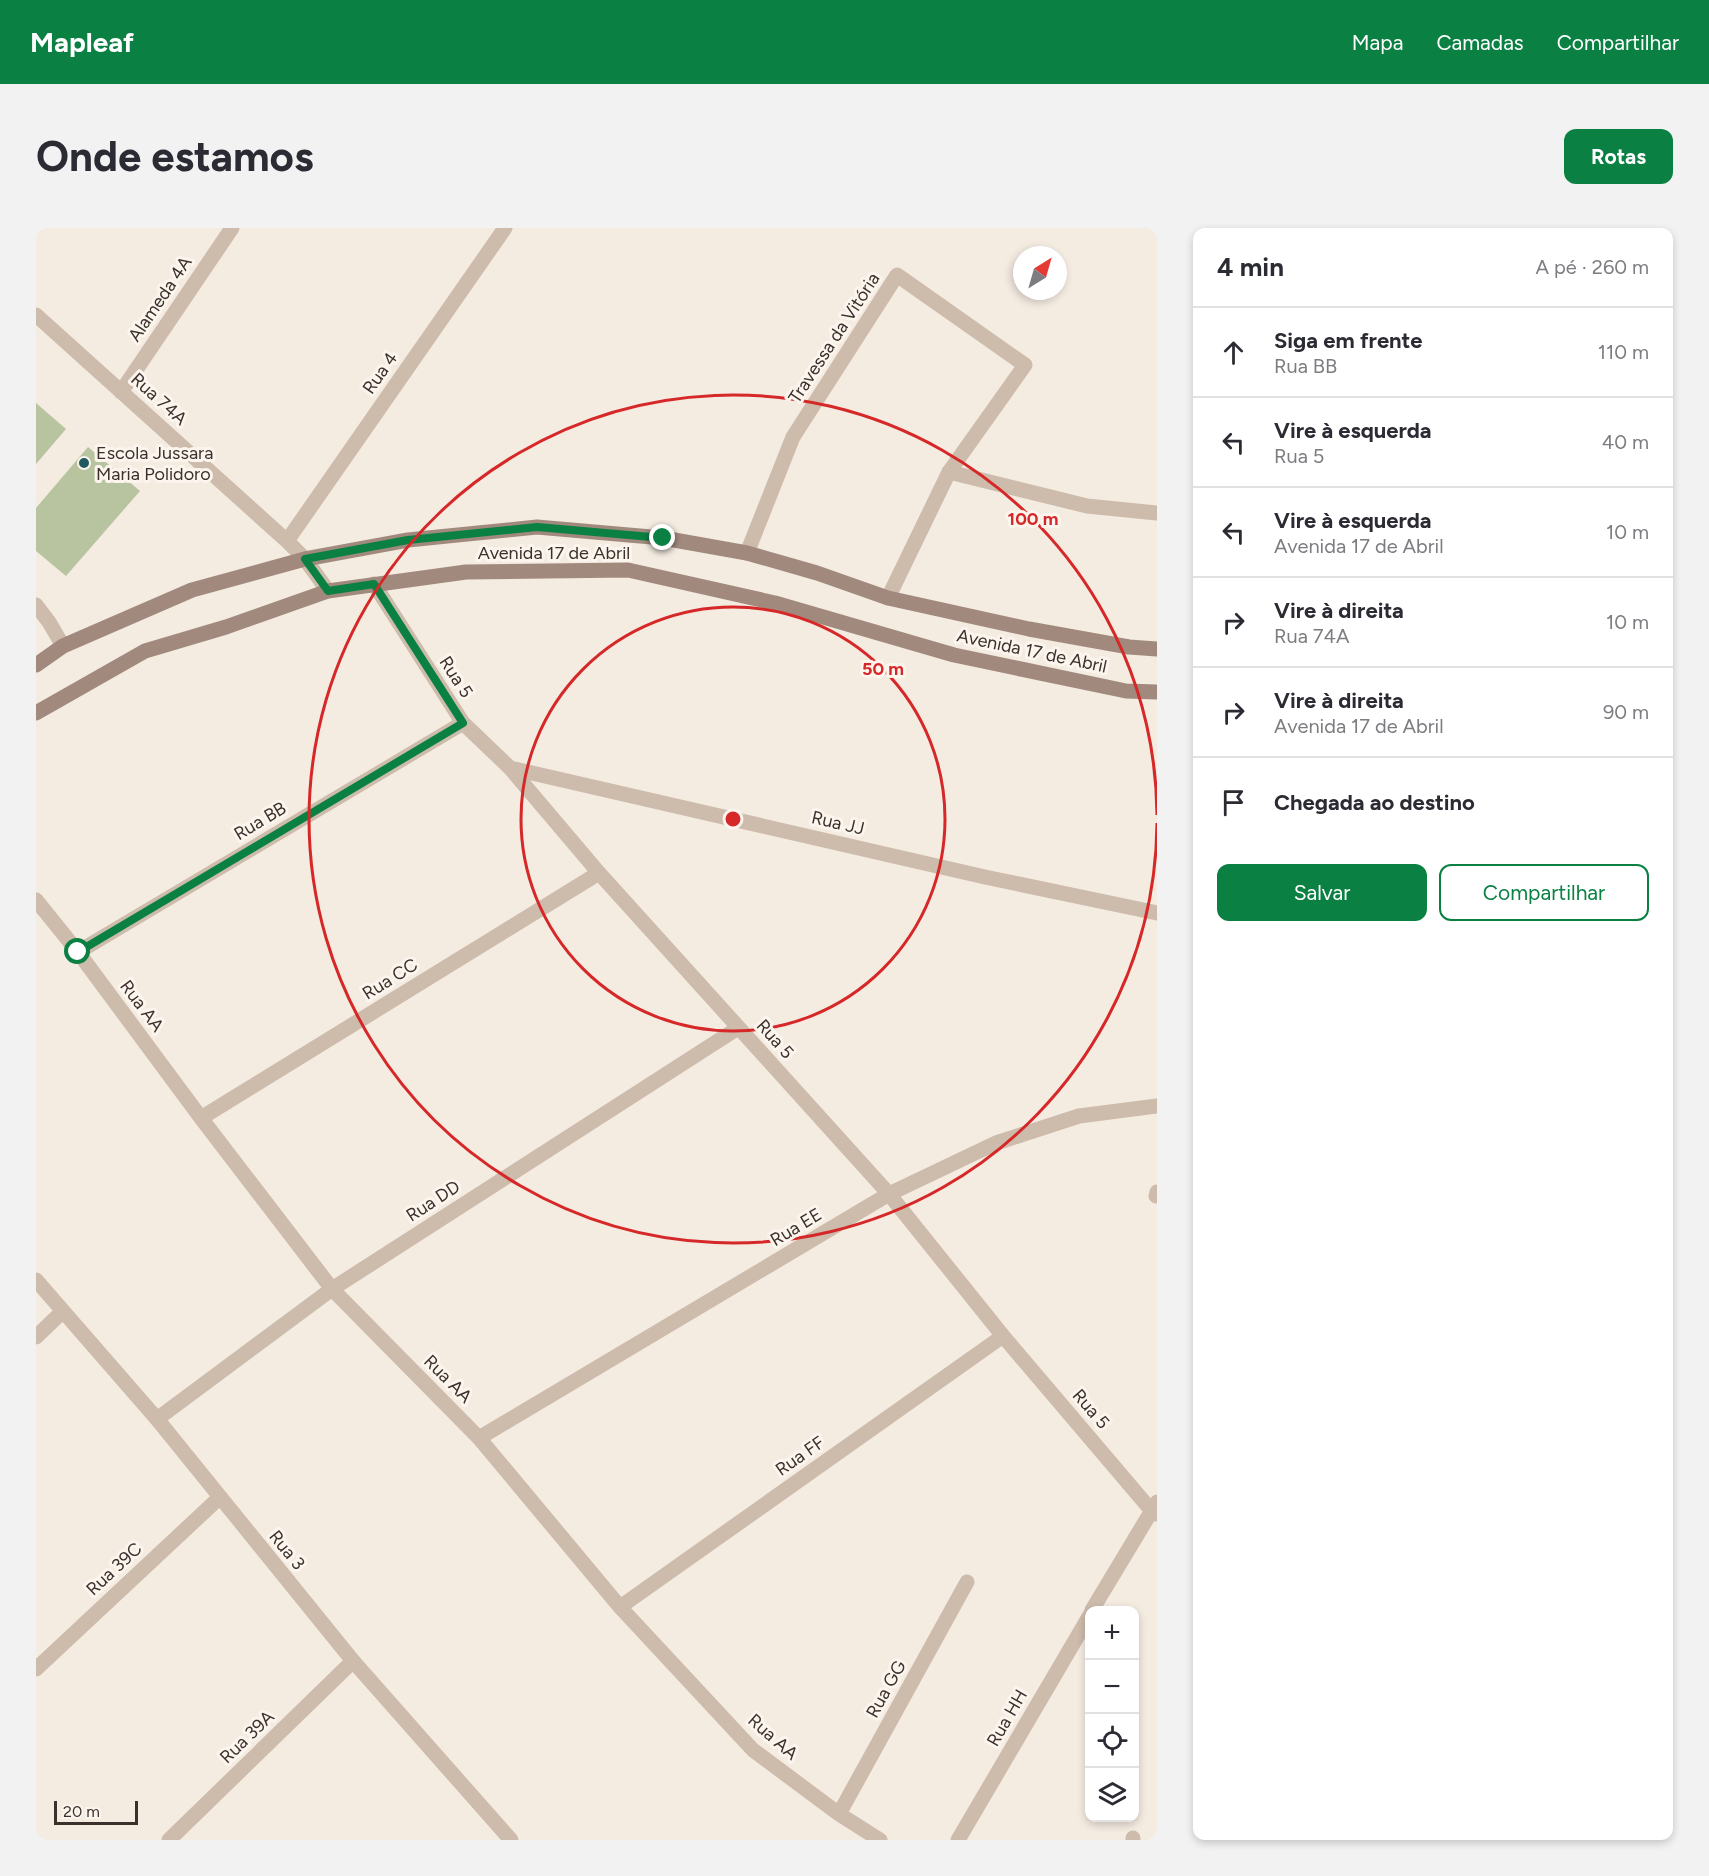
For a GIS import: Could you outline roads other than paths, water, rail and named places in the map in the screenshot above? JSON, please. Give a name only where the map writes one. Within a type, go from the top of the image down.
[{"type":"main road","name":"Avenida 17 de Abril","points":[[36,665],[63,646],[192,590],[305,559],[408,540],[537,527],[663,538],[747,553],[817,573],[888,598],[1029,629],[1129,647],[1157,649]]},
{"type":"main road","name":"Avenida 17 de Abril","points":[[36,714],[145,651],[226,627],[328,591],[466,572],[628,570],[775,603],[954,655],[1126,691],[1157,692]]},
{"type":"street","name":"Alameda 4A","points":[[121,392],[232,228]]},
{"type":"street","name":"Rua 4","points":[[287,541],[505,228]]},
{"type":"street","name":"Travessa da Vitória","points":[[747,553],[793,437],[897,275],[1025,365],[948,472],[888,598]]},
{"type":"street","name":"Rua 74A","points":[[36,315],[287,541],[305,559],[328,591]]},
{"type":"street","points":[[948,472],[1087,506],[1157,513]]},
{"type":"street","name":"Rua 5","points":[[374,584],[463,723],[510,768],[599,873],[889,1194],[1003,1336],[1155,1509]]},
{"type":"street","points":[[36,605],[63,646]]},
{"type":"street","name":"Rua BB","points":[[78,952],[463,723]]},
{"type":"street","name":"Rua JJ","points":[[510,768],[985,877],[1157,913]]},
{"type":"street","name":"Rua CC","points":[[201,1118],[599,873]]},
{"type":"street","name":"Rua AA","points":[[36,900],[78,952],[332,1289],[479,1438],[620,1607],[753,1750],[839,1814],[880,1840]]},
{"type":"street","name":"Rua DD","points":[[157,1419],[332,1289],[738,1028]]},
{"type":"street","name":"Rua EE","points":[[479,1438],[889,1194],[996,1143],[1079,1116],[1157,1106]]},
{"type":"street","name":"Rua 3","points":[[36,1280],[157,1419],[353,1661],[502,1837]]},
{"type":"street","points":[[36,1337],[62,1312]]},
{"type":"street","name":"Rua FF","points":[[620,1607],[1003,1336]]},
{"type":"street","name":"Rua 39C","points":[[36,1669],[219,1498]]},
{"type":"street","points":[[1095,1606],[1155,1509]]},
{"type":"street","name":"Rua GG","points":[[839,1814],[967,1582]]},
{"type":"street","name":"Rua HH","points":[[958,1840],[1085,1622]]},
{"type":"street","name":"Rua 39A","points":[[169,1840],[353,1661]]},
{"type":"place","name":"Escola Jussara Maria Polidoro","points":[[84,463]]}]
